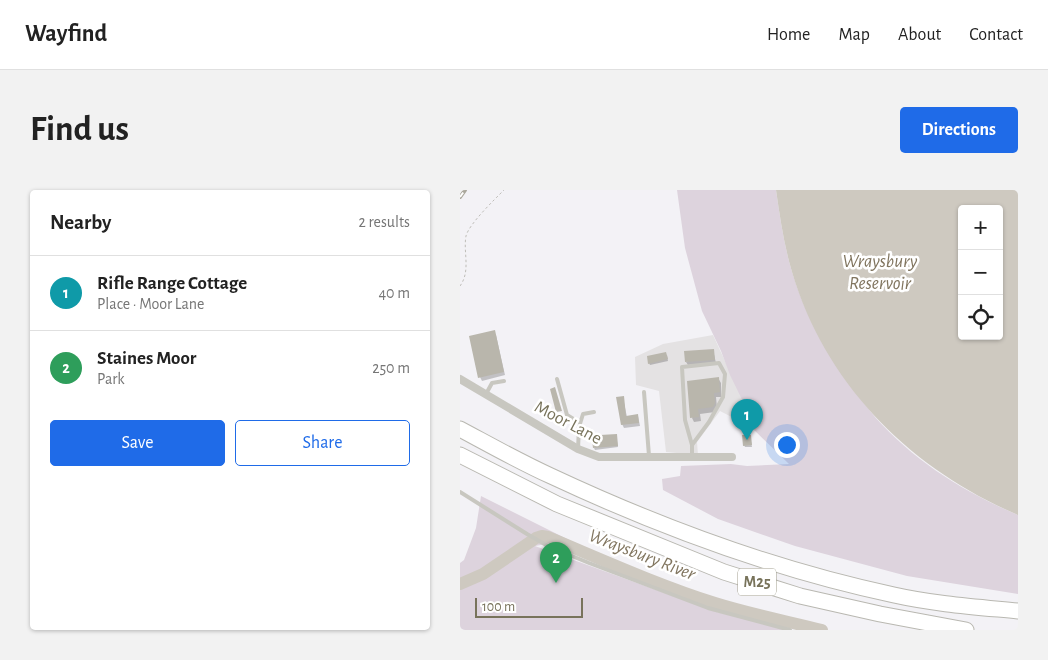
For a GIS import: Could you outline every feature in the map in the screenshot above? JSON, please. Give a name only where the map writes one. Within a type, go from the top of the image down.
[{"type":"highway","name":"M25","points":[[460,429],[549,476],[644,518],[772,563],[896,595],[1018,611]]},
{"type":"highway","name":"M25","points":[[460,456],[557,504],[724,572],[800,596],[880,614],[966,630]]},
{"type":"street","name":"Moor Lane","points":[[460,379],[578,449],[599,457],[732,457]]},
{"type":"lane","points":[[692,446],[709,422],[723,397],[725,374],[719,363],[682,367],[685,420],[692,446],[692,457]]},
{"type":"lane","points":[[558,379],[567,415],[580,423]]},
{"type":"lane","points":[[486,394],[492,384],[504,381]]},
{"type":"lane","points":[[644,392],[649,456]]},
{"type":"lane","points":[[578,449],[580,423],[583,414],[594,412]]},
{"type":"lane","points":[[460,492],[548,546],[708,608],[790,630]]},
{"type":"path","points":[[460,286],[463,282],[467,261],[466,234],[480,215],[504,190]]},
{"type":"shaded area","points":[[677,190],[776,190],[787,252],[803,303],[833,360],[863,402],[890,433],[923,461],[978,496],[1018,515],[1018,594],[907,576],[795,546],[718,519],[663,490],[662,479],[680,476],[681,466],[789,464],[751,427],[754,424],[702,311],[685,248]]},
{"type":"shaded area","points":[[713,335],[754,424],[751,427],[720,411],[697,442],[698,455],[666,452],[659,391],[636,385],[635,357],[663,344]]},
{"type":"shaded area","points":[[481,496],[569,540],[535,546],[717,612],[790,630],[460,630],[460,563],[464,560],[476,528]]},
{"type":"water","name":"Wraysbury Reservoir","points":[[776,190],[1018,190],[1018,515],[979,496],[942,474],[908,448],[878,419],[850,387],[827,352],[807,313],[792,272],[782,231]]},
{"type":"building","points":[[495,330],[504,372],[478,378],[469,336]]},
{"type":"building","points":[[714,349],[715,360],[685,362],[684,351]]},
{"type":"building","points":[[666,352],[668,359],[648,364],[647,356]]},
{"type":"building","points":[[719,377],[720,392],[714,393],[715,403],[713,407],[698,409],[699,417],[690,418],[687,381]]},
{"type":"building","points":[[555,387],[562,411],[556,412],[550,389]]},
{"type":"building","points":[[624,396],[626,416],[638,414],[639,423],[621,425],[616,397]]},
{"type":"building","points":[[617,434],[618,446],[593,448],[592,440],[600,439],[600,435]]},
{"type":"building","points":[[742,435],[751,435],[752,445],[743,446]]},
{"type":"waterway","name":"Wraysbury River","points":[[460,584],[483,574],[536,538],[542,536],[694,596],[741,611],[822,630]]},
{"type":"railway","points":[[460,197],[465,190]]},
{"type":"place","name":"Rifle Range Cottage","points":[[747,440]]},
{"type":"place","name":"Staines Moor","points":[[556,583]]}]
